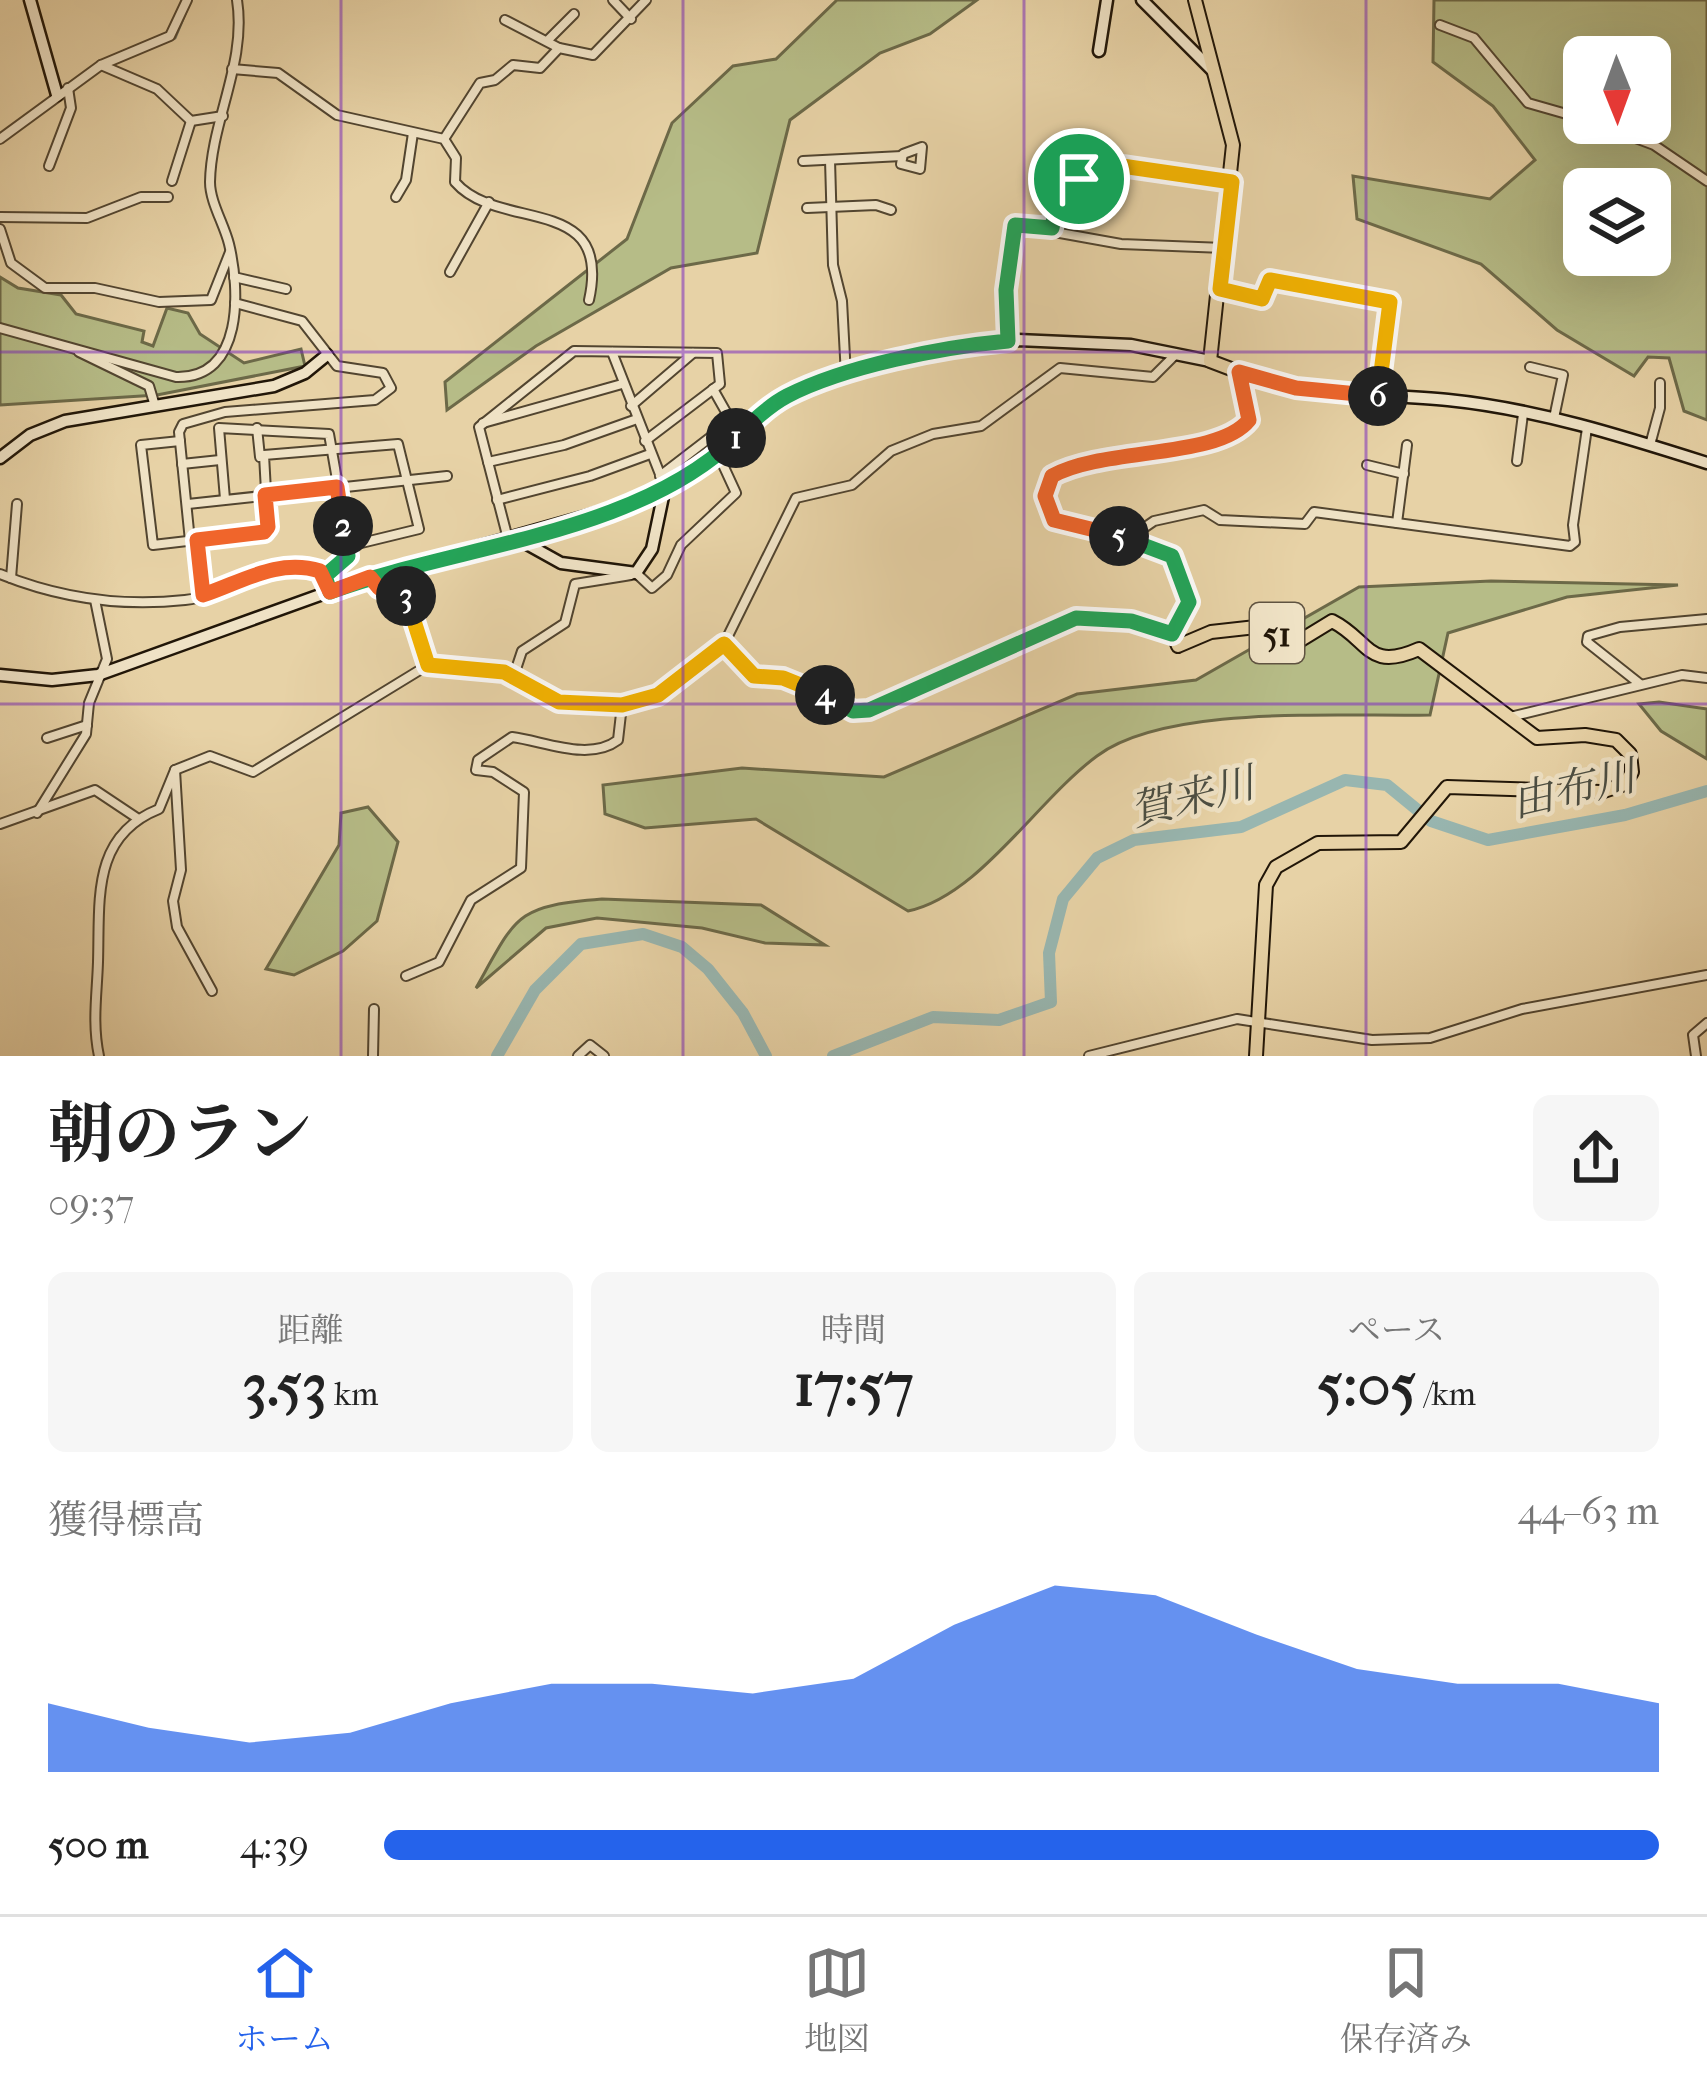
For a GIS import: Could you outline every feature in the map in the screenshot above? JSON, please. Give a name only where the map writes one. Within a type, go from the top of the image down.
[{"type":"main road","points":[[31,0],[62,92]]},
{"type":"main road","points":[[1100,50],[1107,0]]},
{"type":"main road","points":[[1142,0],[1217,75]]},
{"type":"main road","points":[[1195,0],[1232,136],[1232,182],[1220,289],[1210,323],[1210,361]]},
{"type":"main road","points":[[0,675],[52,680],[98,675],[370,577],[636,502],[663,482],[718,454],[784,398],[845,376],[1008,341],[1114,344],[1177,352],[1272,384],[1449,400],[1554,418],[1707,463]]},
{"type":"main road","points":[[0,458],[56,424],[274,386],[305,373],[327,355]]},
{"type":"main road","points":[[1172,634],[1189,602],[1172,556],[1160,548],[1061,525],[1052,518],[1045,496],[1052,476],[1144,450],[1223,441],[1249,420],[1239,372]]},
{"type":"main road","points":[[512,539],[561,563],[634,573],[652,549],[663,482]]},
{"type":"main road","name":"51","points":[[1172,634],[1175,644],[1186,646],[1210,632],[1265,626],[1296,644],[1332,621],[1378,657],[1399,658],[1419,649],[1537,738],[1585,734],[1616,740],[1630,754],[1632,772],[1625,784],[1601,792],[1453,786],[1438,792],[1412,835],[1397,843],[1318,843],[1276,867],[1266,885],[1256,1056]]},
{"type":"street","points":[[0,139],[101,65],[170,36],[187,0]]},
{"type":"street","points":[[0,328],[170,375],[192,376],[221,356],[235,303],[234,278],[210,190],[240,25],[237,0]]},
{"type":"street","points":[[613,0],[631,19]]},
{"type":"street","points":[[505,20],[559,48],[593,55],[646,0]]},
{"type":"street","points":[[549,40],[574,14]]},
{"type":"street","points":[[1440,25],[1474,38],[1528,103],[1563,113]]},
{"type":"street","points":[[444,139],[480,83],[495,80],[513,64],[540,68],[559,48]]},
{"type":"street","points":[[101,65],[154,86],[191,121]]},
{"type":"street","points":[[232,69],[278,73],[310,91],[333,112],[444,139],[456,158],[455,182],[518,214],[554,218],[565,227],[595,264],[589,300]]},
{"type":"street","points":[[49,166],[71,108],[62,92]]},
{"type":"street","points":[[191,121],[223,116]]},
{"type":"street","points":[[172,181],[191,121]]},
{"type":"street","points":[[396,197],[406,180],[413,134]]},
{"type":"street","points":[[1651,144],[1707,182]]},
{"type":"street","points":[[803,161],[902,157]]},
{"type":"street","points":[[830,160],[845,376]]},
{"type":"street","points":[[1052,228],[1061,182],[1088,178],[1098,168],[1141,167],[1232,182]]},
{"type":"street","points":[[0,217],[82,219],[141,196],[168,197]]},
{"type":"street","points":[[449,272],[489,202]]},
{"type":"street","points":[[807,208],[876,205],[891,210]]},
{"type":"street","points":[[1008,341],[1006,290],[1015,225],[1121,244],[1225,248]]},
{"type":"street","points":[[0,229],[10,263],[41,286],[95,288],[146,301],[212,300],[230,251]]},
{"type":"street","points":[[234,278],[286,290]]},
{"type":"street","points":[[1220,289],[1262,299],[1270,280],[1390,302],[1378,396]]},
{"type":"street","points":[[203,595],[182,464],[183,424],[207,415],[375,400],[390,392],[383,373],[345,371],[302,321],[235,303]]},
{"type":"street","points":[[78,350],[84,358],[149,386],[155,406]]},
{"type":"street","points":[[482,424],[574,351],[717,352],[722,360],[720,384],[645,441]]},
{"type":"street","points":[[612,352],[663,482],[724,426],[726,412],[713,389]]},
{"type":"street","points":[[631,406],[694,352]]},
{"type":"street","points":[[99,1056],[94,1009],[100,876],[108,852],[137,818],[159,809],[175,770],[210,756],[253,772],[428,665],[514,675],[559,702],[622,705],[658,695],[724,644],[796,498],[851,485],[891,451],[933,434],[982,426],[1060,368],[1153,377],[1168,368],[1177,352]]},
{"type":"street","points":[[1530,367],[1563,375],[1554,418]]},
{"type":"street","points":[[1650,445],[1660,408],[1660,383]]},
{"type":"street","points":[[482,424],[622,384]]},
{"type":"street","points":[[1517,461],[1523,414]]},
{"type":"street","points":[[488,462],[565,445],[637,419]]},
{"type":"street","points":[[482,424],[496,500],[512,539]]},
{"type":"street","points":[[1088,529],[1111,521],[1138,532],[1154,521],[1204,510],[1220,520],[1305,524],[1314,512],[1570,546],[1576,542],[1573,525],[1588,426]]},
{"type":"street","points":[[225,499],[219,428],[326,432],[349,546],[348,556],[325,576]]},
{"type":"street","points":[[180,441],[140,448],[152,544],[264,532],[268,527],[256,428]]},
{"type":"street","points":[[260,458],[398,444],[419,529],[349,546]]},
{"type":"street","points":[[1397,523],[1408,446]]},
{"type":"street","points":[[496,500],[590,476],[650,454]]},
{"type":"street","points":[[514,675],[522,651],[565,623],[575,584],[634,573],[652,588],[667,575],[681,545],[736,493],[718,454]]},
{"type":"street","points":[[182,464],[220,460]]},
{"type":"street","points":[[1367,465],[1404,474]]},
{"type":"street","points":[[188,504],[447,476]]},
{"type":"street","points":[[11,578],[16,504]]},
{"type":"street","points":[[0,574],[95,600],[203,595],[274,568],[315,569],[325,576],[330,592]]},
{"type":"street","points":[[370,577],[379,588],[404,584],[428,665]]},
{"type":"street","points":[[37,813],[87,725],[106,659],[95,600]]},
{"type":"street","points":[[724,644],[754,676],[783,678],[860,712],[1076,618],[1131,621],[1172,634]]},
{"type":"street","points":[[1641,685],[1586,642],[1588,636],[1620,627],[1707,619]]},
{"type":"street","points":[[1509,718],[1682,675],[1707,678]]},
{"type":"street","points":[[406,976],[439,962],[471,900],[520,868],[524,792],[502,776],[476,770],[478,760],[512,737],[568,749],[607,747],[618,740],[622,705]]},
{"type":"street","points":[[47,738],[87,725]]},
{"type":"street","points":[[175,770],[181,870],[173,901],[177,927],[212,991]]},
{"type":"street","points":[[0,824],[95,790],[137,818]]},
{"type":"street","points":[[1089,1056],[1237,1019],[1372,1040],[1430,1038],[1522,1010],[1707,975]]},
{"type":"street","points":[[373,1056],[374,1009]]},
{"type":"street","points":[[1696,1056],[1693,1035],[1707,1023]]},
{"type":"street","points":[[578,1056],[590,1045],[604,1056]]},
{"type":"green space","points":[[837,0],[977,0],[930,34],[880,53],[790,120],[757,253],[671,268],[536,346],[447,410],[445,382],[627,239],[672,123],[733,66],[776,59]]},
{"type":"green space","points":[[1434,0],[1707,0],[1707,420],[1684,411],[1669,358],[1648,357],[1634,376],[1557,330],[1481,264],[1357,219],[1353,176],[1490,199],[1535,160],[1493,106],[1433,62]]},
{"type":"green space","points":[[0,277],[18,288],[61,295],[76,314],[144,331],[142,342],[153,346],[167,308],[188,313],[200,334],[244,363],[301,349],[305,366],[157,395],[0,405]]},
{"type":"green space","points":[[1491,581],[1678,585],[1567,597],[1448,633],[1430,715],[1257,717],[1166,728],[1128,739],[1074,775],[959,887],[908,911],[756,819],[645,828],[605,814],[603,785],[742,768],[884,777],[1077,694],[1196,680],[1359,587]]},
{"type":"green space","points":[[1639,704],[1707,709],[1707,759],[1661,731]]},
{"type":"green space","points":[[368,807],[398,842],[377,921],[343,951],[294,975],[266,969],[339,845],[341,813]]},
{"type":"green space","points":[[602,899],[761,905],[825,945],[765,943],[702,928],[597,918],[546,928],[476,988],[501,944],[522,919],[551,906]]},
{"type":"waterway","points":[[159,44],[175,38],[188,7]]},
{"type":"waterway","name":"賀来川","points":[[833,1056],[933,1017],[999,1020],[1051,1002],[1049,953],[1063,899],[1097,858],[1134,840],[1241,827],[1345,780],[1387,785],[1431,821],[1488,840],[1625,815],[1707,791]]},
{"type":"waterway","name":"賀来川","points":[[497,1056],[535,990],[581,944],[643,934],[682,947],[708,969],[743,1013],[766,1056]]},
{"type":"route","points":[[1079,179],[1061,182],[1052,228],[1015,225],[1006,290],[1008,341],[934,353],[810,386],[760,416],[704,466],[636,502],[370,577],[330,592],[325,576],[348,556],[350,548],[337,487],[265,495],[268,527],[264,532],[197,540],[203,595],[274,568],[320,571],[330,592],[339,589],[370,577],[379,588],[404,584],[408,612],[428,665],[504,672],[559,702],[622,705],[667,690],[687,669],[724,644],[754,676],[783,678],[860,712],[964,671],[1076,618],[1131,621],[1172,634],[1189,602],[1172,556],[1111,532],[1057,523],[1045,496],[1050,479],[1069,468],[1144,450],[1223,441],[1249,420],[1239,372],[1272,384],[1378,396],[1390,302],[1270,280],[1262,299],[1220,289],[1232,182],[1122,166],[1098,168],[1088,178],[1079,179]]},
{"type":"water label","name":"由布川","points":[[1573,788]]}]
